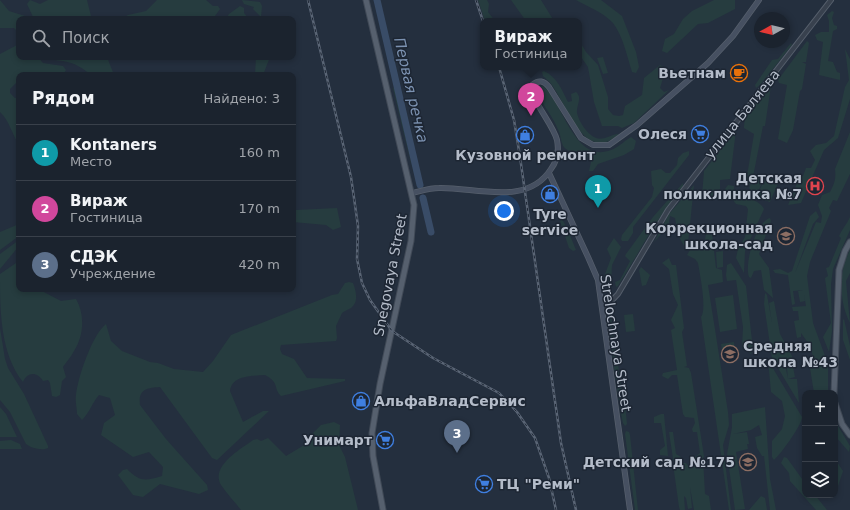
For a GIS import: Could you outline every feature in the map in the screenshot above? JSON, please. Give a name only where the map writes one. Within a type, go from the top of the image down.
[{"type":"main road","name":"Snegovaya Street","points":[[366,0],[413,192],[414,210],[413,229],[380,384],[372,433],[374,456],[383,510]]},
{"type":"main road","points":[[413,192],[436,188],[487,192],[515,191],[532,186],[549,173],[556,160],[558,145],[552,128],[532,94],[532,87],[534,83],[543,82],[549,87],[577,134],[586,142],[597,146],[609,145],[632,129],[708,63],[733,36],[759,0]]},
{"type":"main road","name":"Strelochnaya Street","points":[[549,173],[598,280],[630,510]]},
{"type":"main road","points":[[834,390],[839,270],[850,242]]},
{"type":"main road","points":[[838,412],[842,424],[850,435]]},
{"type":"street","name":"улица Баляева","points":[[603,310],[618,294],[668,210],[831,0]]},
{"type":"green space","points":[[0,0],[9,11],[25,16],[16,16],[16,30],[14,28],[0,28]]},
{"type":"green space","points":[[30,0],[40,4],[48,0],[87,0],[91,16],[33,16],[27,4]]},
{"type":"green space","points":[[157,0],[206,0],[213,6],[218,6],[220,9],[215,16],[126,16],[146,11]]},
{"type":"green space","points":[[242,0],[260,2],[262,6],[261,16],[253,9],[254,7],[244,4]]},
{"type":"green space","points":[[478,0],[487,0],[489,4],[488,12],[493,18],[484,18]]},
{"type":"green space","points":[[511,0],[541,0],[552,18],[524,18]]},
{"type":"green space","points":[[576,0],[601,0],[622,16],[636,52],[639,67],[636,73],[632,72],[622,40],[613,23],[600,13]]},
{"type":"green space","points":[[714,0],[735,0],[735,9],[708,23],[698,24],[667,53],[662,51],[665,39],[674,34],[683,19],[692,11]]},
{"type":"green space","points":[[240,6],[244,8],[244,13],[246,16],[228,16]]},
{"type":"green space","points":[[832,11],[834,12],[832,18],[834,25],[837,26],[837,29],[833,31],[828,61],[833,62],[837,72],[840,73],[840,80],[819,75],[823,42],[817,40],[815,35],[821,32],[829,32],[829,21],[827,15]]},
{"type":"green space","points":[[807,41],[809,43],[806,62],[802,62],[806,64],[802,89],[800,91],[793,130],[787,143],[778,139],[787,85],[779,83],[778,80]]},
{"type":"green space","points":[[582,45],[598,65],[608,97],[608,109],[613,115],[623,115],[625,106],[642,95],[644,78],[660,65],[664,67],[664,75],[660,88],[664,92],[669,90],[634,123],[622,128],[618,126],[602,126],[594,102],[588,67],[582,58]]},
{"type":"green space","points":[[16,46],[16,60],[40,60],[43,63],[63,66],[66,70],[65,72],[16,72],[16,83],[10,89],[10,93],[16,98],[16,139],[6,119],[0,112],[0,54]]},
{"type":"green space","points":[[787,48],[790,48],[756,88],[755,85],[772,60],[778,59]]},
{"type":"green space","points":[[845,49],[850,59],[850,99],[838,138],[824,150],[801,203],[788,205],[800,176],[803,176],[806,168],[811,168],[815,160],[810,151],[816,145],[826,143],[834,136],[845,87],[849,80]]},
{"type":"green space","points":[[603,57],[608,73],[603,74],[597,58]]},
{"type":"green space","points":[[54,60],[108,60],[113,72],[87,72],[75,64]]},
{"type":"green space","points":[[256,60],[269,60],[264,72],[255,72]]},
{"type":"green space","points":[[544,71],[556,80],[568,102],[572,101],[571,94],[576,92],[578,94],[579,99],[577,113],[582,124],[590,134],[599,139],[619,134],[607,142],[596,142],[587,138],[578,129],[552,85],[543,76],[542,72]]},
{"type":"green space","points":[[543,86],[557,105],[570,129],[586,147],[596,152],[608,151],[617,147],[631,137],[636,141],[634,149],[624,155],[598,164],[593,171],[589,171],[591,162],[585,153],[582,151],[569,151],[564,148],[557,127],[537,93],[537,88]]},
{"type":"green space","points":[[771,86],[765,126],[763,126],[752,182],[745,188],[754,134],[744,128],[744,123],[753,105]]},
{"type":"green space","points":[[393,88],[395,88],[413,172]]},
{"type":"green space","points":[[736,130],[730,179],[720,180],[720,189],[715,196],[702,196],[704,171]]},
{"type":"green space","points":[[850,132],[850,174],[837,201],[833,200],[829,208],[831,211],[810,262],[807,276],[813,323],[828,364],[828,390],[814,390],[810,368],[814,363],[811,347],[801,333],[801,337],[797,338],[794,321],[799,320],[798,311],[793,311],[792,307],[806,306],[804,294],[805,301],[800,302],[798,291],[803,290],[793,291],[795,304],[792,305],[788,275],[775,273],[773,270],[780,269],[788,273],[792,271],[810,216],[816,211],[819,217],[813,224],[795,273],[816,222],[821,223],[822,216],[818,205],[822,195],[830,192],[833,186],[835,169]]},
{"type":"green space","points":[[689,151],[689,155],[633,227],[633,233],[628,241],[622,241],[622,235],[652,197],[654,188],[652,185],[651,171],[661,169],[666,173],[670,173],[677,165],[678,158],[683,153]]},
{"type":"green space","points":[[754,177],[763,181],[756,196],[749,188]]},
{"type":"green space","points":[[766,177],[779,181],[770,202],[756,197]]},
{"type":"green space","points":[[683,183],[683,187],[665,210],[616,287],[615,282],[620,280],[630,261],[625,256],[626,254],[653,217]]},
{"type":"green space","points":[[694,185],[688,244],[684,246],[678,235],[675,218],[670,216],[668,229],[664,231],[654,242],[669,214]]},
{"type":"green space","points":[[728,185],[734,186],[734,193],[740,194],[742,191],[760,204],[764,209],[745,251],[744,273],[736,258],[738,249],[745,237],[748,209],[746,206],[736,204],[733,200],[725,198],[725,189]]},
{"type":"green space","points":[[337,208],[341,227],[333,230],[326,225],[296,222],[296,210]]},
{"type":"green space","points":[[850,217],[850,230],[833,269],[831,284],[832,331],[829,352],[823,337],[831,323],[825,278],[828,276],[826,268],[829,267],[841,238],[839,236]]},
{"type":"green space","points":[[770,218],[771,221],[759,254],[769,268],[773,298],[764,290],[761,270],[754,271],[751,278],[749,277],[748,271],[752,244],[760,227]]},
{"type":"green space","points":[[562,219],[576,250],[573,251],[569,248],[560,221]]},
{"type":"green space","points":[[16,225],[16,238],[0,250],[0,232]]},
{"type":"green space","points":[[707,228],[711,229],[712,233],[716,268],[722,270],[723,282],[708,285],[728,412],[729,425],[723,445],[731,510],[729,510],[701,317],[703,313],[703,300],[698,263],[695,259],[687,255],[693,245],[704,245]]},
{"type":"green space","points":[[614,238],[621,247],[612,265],[611,284],[607,287],[604,277],[611,258],[607,249]]},
{"type":"green space","points":[[16,242],[16,250],[0,269],[0,254]]},
{"type":"green space","points":[[850,250],[850,273],[846,281],[850,323],[846,315],[841,287],[843,268]]},
{"type":"green space","points":[[723,251],[723,267],[717,268],[716,252]]},
{"type":"green space","points":[[669,258],[672,265],[676,265],[684,328],[682,332],[687,366],[684,367],[689,368],[691,373],[704,456],[705,494],[709,496],[711,510],[694,510],[690,487],[692,508],[688,509],[686,498],[684,496],[685,510],[680,510],[679,507],[673,464],[679,469],[683,463],[686,463],[689,467],[689,456],[695,457],[700,453],[697,432],[693,432],[692,429],[695,423],[694,418],[685,417],[683,414],[677,375],[672,375],[668,379],[662,376],[663,373],[677,370],[671,330],[675,328],[671,320],[678,305],[673,294],[669,269],[662,263]]},
{"type":"green space","points":[[16,263],[16,292],[44,292],[61,301],[76,299],[79,305],[82,318],[80,339],[73,353],[63,367],[66,377],[62,381],[60,395],[56,397],[52,396],[50,383],[48,380],[43,381],[35,374],[32,374],[27,376],[23,382],[15,371],[3,331],[0,302],[0,274]]},
{"type":"green space","points":[[731,263],[746,286],[753,350],[751,354],[742,347],[743,327],[736,280],[727,281],[727,265]]},
{"type":"green space","points":[[641,267],[650,275],[646,285],[642,286],[639,270]]},
{"type":"green space","points":[[345,283],[353,283],[356,293],[356,300],[354,306],[342,313],[336,326],[336,341],[281,345],[280,349],[282,354],[294,359],[307,378],[345,379],[345,381],[281,396],[275,383],[265,375],[243,377],[234,382],[230,391],[243,422],[263,411],[269,411],[217,460],[212,458],[160,387],[144,390],[140,396],[140,405],[166,439],[207,485],[208,490],[199,494],[160,484],[143,497],[133,495],[118,475],[123,470],[127,469],[139,478],[151,479],[162,476],[163,467],[149,452],[133,457],[101,435],[104,423],[115,415],[110,398],[99,395],[82,420],[77,414],[77,387],[86,357],[96,337],[106,324],[111,341],[122,351],[150,362],[158,363],[174,369],[203,372],[213,361],[231,335],[332,295],[338,294]]},
{"type":"green space","points":[[765,293],[767,295],[772,323],[769,303],[774,301],[780,334],[792,356],[794,366],[786,369],[788,379],[797,379],[799,403],[772,358],[764,304]]},
{"type":"green space","points":[[733,295],[737,329],[720,332],[715,298]]},
{"type":"green space","points":[[633,314],[635,331],[626,332],[624,315]]},
{"type":"green space","points":[[611,317],[622,391],[624,394],[627,424],[625,426],[623,423],[614,367],[610,334]]},
{"type":"green space","points":[[844,319],[850,346],[850,360],[843,340]]},
{"type":"green space","points":[[0,328],[8,368],[24,394],[48,448],[37,449],[26,444],[10,412],[0,400]]},
{"type":"green space","points":[[734,342],[735,349],[722,351],[721,344]]},
{"type":"green space","points":[[768,360],[802,417],[799,426],[791,439],[774,460],[772,457],[772,441],[782,429],[785,416],[782,401],[771,392]]},
{"type":"green space","points":[[793,367],[795,377],[788,379],[787,368]]},
{"type":"green space","points":[[0,407],[6,414],[17,437],[0,437]]},
{"type":"green space","points":[[765,407],[770,479],[776,510],[770,510],[764,456],[762,456],[757,448],[755,437],[762,435],[759,425],[751,430],[733,434],[747,432],[749,444],[747,444],[748,449],[736,452],[745,509],[735,510],[727,454],[732,427],[732,414]]},
{"type":"green space","points":[[664,414],[668,456],[660,455],[660,450],[665,446],[661,423],[654,423],[654,417]]},
{"type":"green space","points":[[334,422],[340,425],[339,445],[345,457],[358,510],[241,510],[221,485],[219,478],[223,465],[235,453],[253,440],[257,439],[261,441],[268,438],[286,456],[306,444],[312,434],[321,425]]},
{"type":"green space","points":[[838,426],[850,446],[849,452],[838,439]]},
{"type":"green space","points":[[626,431],[629,432],[630,435],[638,510],[635,510],[625,434]]},
{"type":"green space","points":[[669,432],[673,432],[676,454],[681,457],[680,468],[677,468],[673,459]]},
{"type":"green space","points":[[11,440],[20,444],[22,449],[0,449],[0,441]]},
{"type":"green space","points":[[784,457],[787,458],[802,479],[802,494],[790,481],[789,473],[781,463]]},
{"type":"green space","points":[[838,464],[843,471],[838,486]]},
{"type":"green space","points":[[761,496],[765,498],[767,510],[749,510]]},
{"type":"green space","points":[[805,498],[817,498],[827,510],[816,510]]},
{"type":"waterway","name":"Первая речка","points":[[377,0],[420,185]]},
{"type":"waterway","name":"Первая речка","points":[[423,198],[431,232]]},
{"type":"railway","points":[[308,0],[351,177],[358,226],[357,259],[362,283],[370,300],[392,331],[433,358],[499,393],[517,412],[535,438],[549,478],[556,510]]},
{"type":"railway","points":[[476,0],[482,18]]},
{"type":"railway","points":[[500,70],[514,120],[561,443],[576,510]]},
{"type":"place","name":"Вьетнам","points":[[739,73]]},
{"type":"place","name":"Вираж","points":[[531,116]]},
{"type":"place","name":"Олеся","points":[[700,134]]},
{"type":"place","name":"Кузовной ремонт","points":[[525,135]]},
{"type":"place","name":"Детская поликлиника №7","points":[[815,186]]},
{"type":"place","name":"Tyre service","points":[[550,194]]},
{"type":"place","name":"Kontaners","points":[[598,208]]},
{"type":"place","name":"Коррекционная школа-сад","points":[[786,236]]},
{"type":"place","name":"Средняя школа №43","points":[[730,354]]},
{"type":"place","name":"АльфаВладСервис","points":[[361,401]]},
{"type":"place","name":"Унимарт","points":[[385,440]]},
{"type":"place","name":"СДЭК","points":[[457,453]]},
{"type":"place","name":"Детский сад №175","points":[[748,462]]},
{"type":"place","name":"ТЦ \"Реми\"","points":[[484,484]]}]
